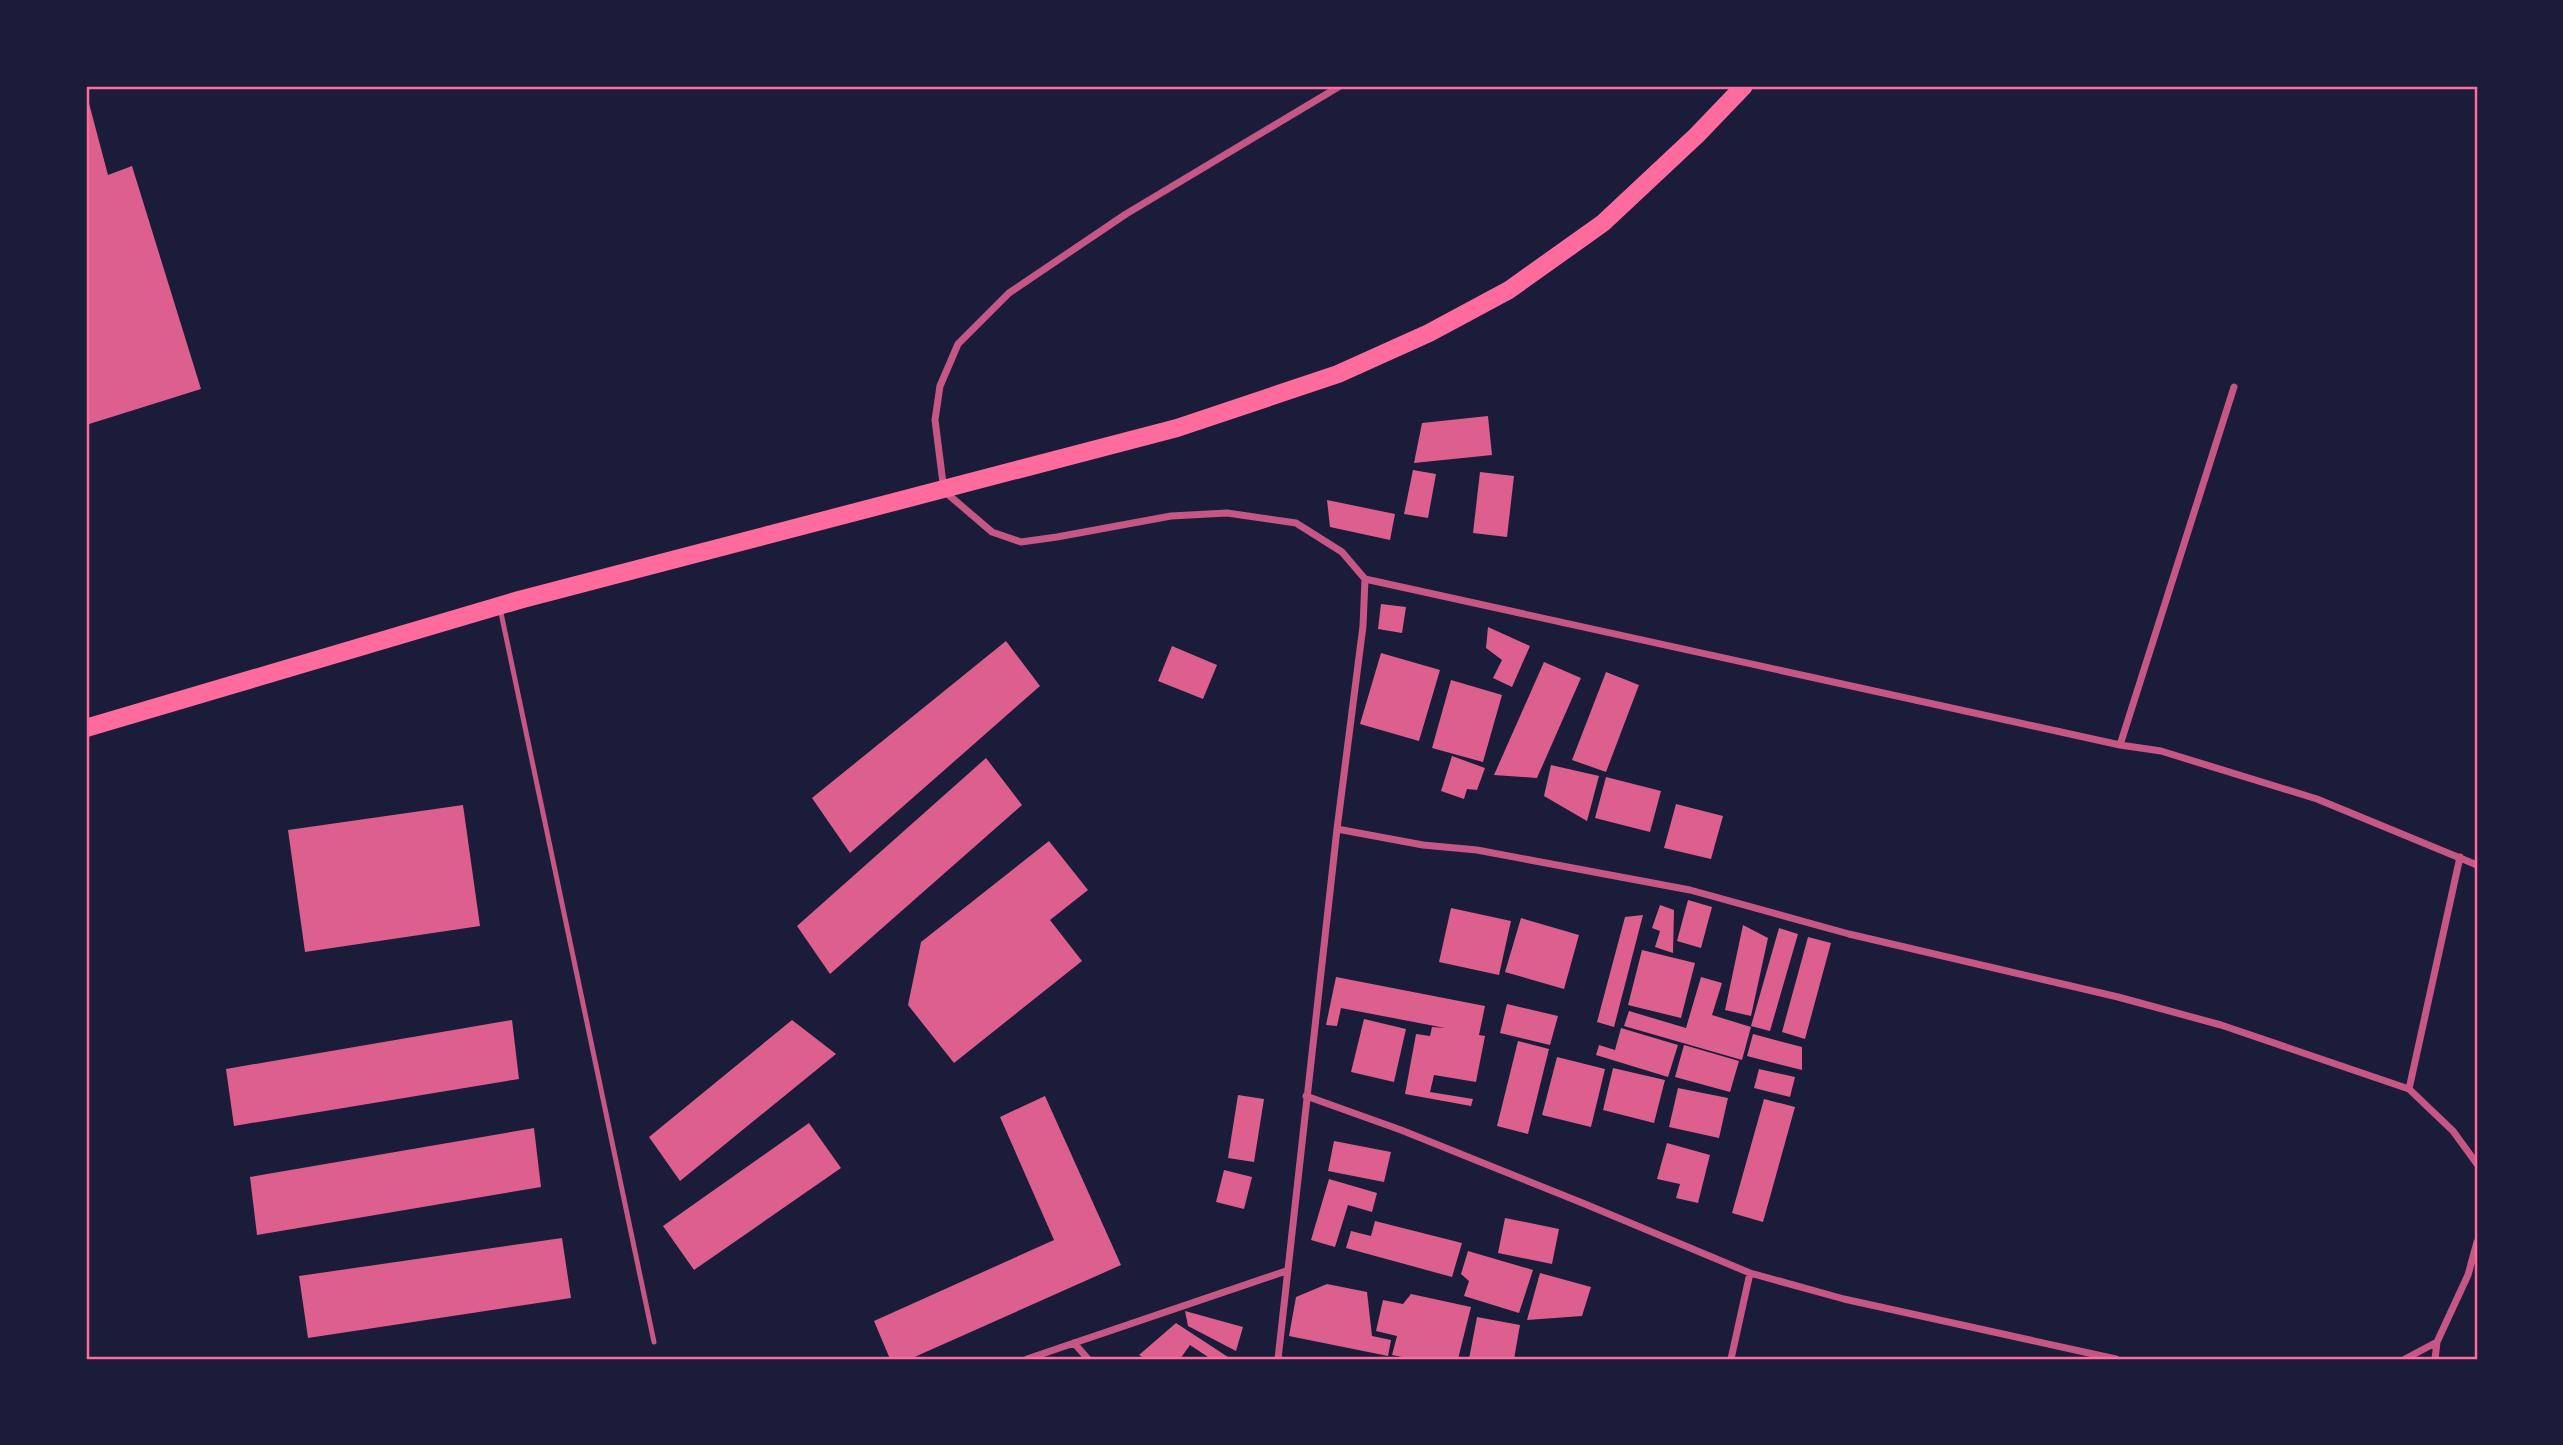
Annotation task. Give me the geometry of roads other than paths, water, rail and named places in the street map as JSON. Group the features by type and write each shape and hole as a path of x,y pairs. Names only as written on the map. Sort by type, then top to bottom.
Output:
{"main road":[{"path":"86,727 500,605 944,491 1189,424 1338,374 1429,333 1509,290 1603,223 1697,135 1744,86"}],"street":[{"path":"1340,86 1126,214 1009,293 958,344 940,386 935,420 944,491 992,533 1021,542 1171,516 1227,513 1296,523 1342,552 1365,579 2120,745 2161,751 2317,799 2477,865"},
{"path":"2120,745 2234,387"},
{"path":"1278,1359 1306,1096 1363,626 1365,579"},
{"path":"1337,829 1423,845 1477,850 1690,890 1849,934 2118,997 2221,1025 2409,1089 2453,1131 2477,1164"},
{"path":"2409,1089 2460,857"},
{"path":"1306,1096 1524,1179 1750,1273 1844,1299 2116,1359"},
{"path":"2435,1359 2437,1342 2468,1275 2477,1242"},
{"path":"1027,1359 1286,1270"},
{"path":"1731,1359 1750,1273"},
{"path":"2405,1359 2437,1342"},
{"path":"1074,1343 1088,1359"}],"lane":[{"path":"500,605 654,1342"}]}
